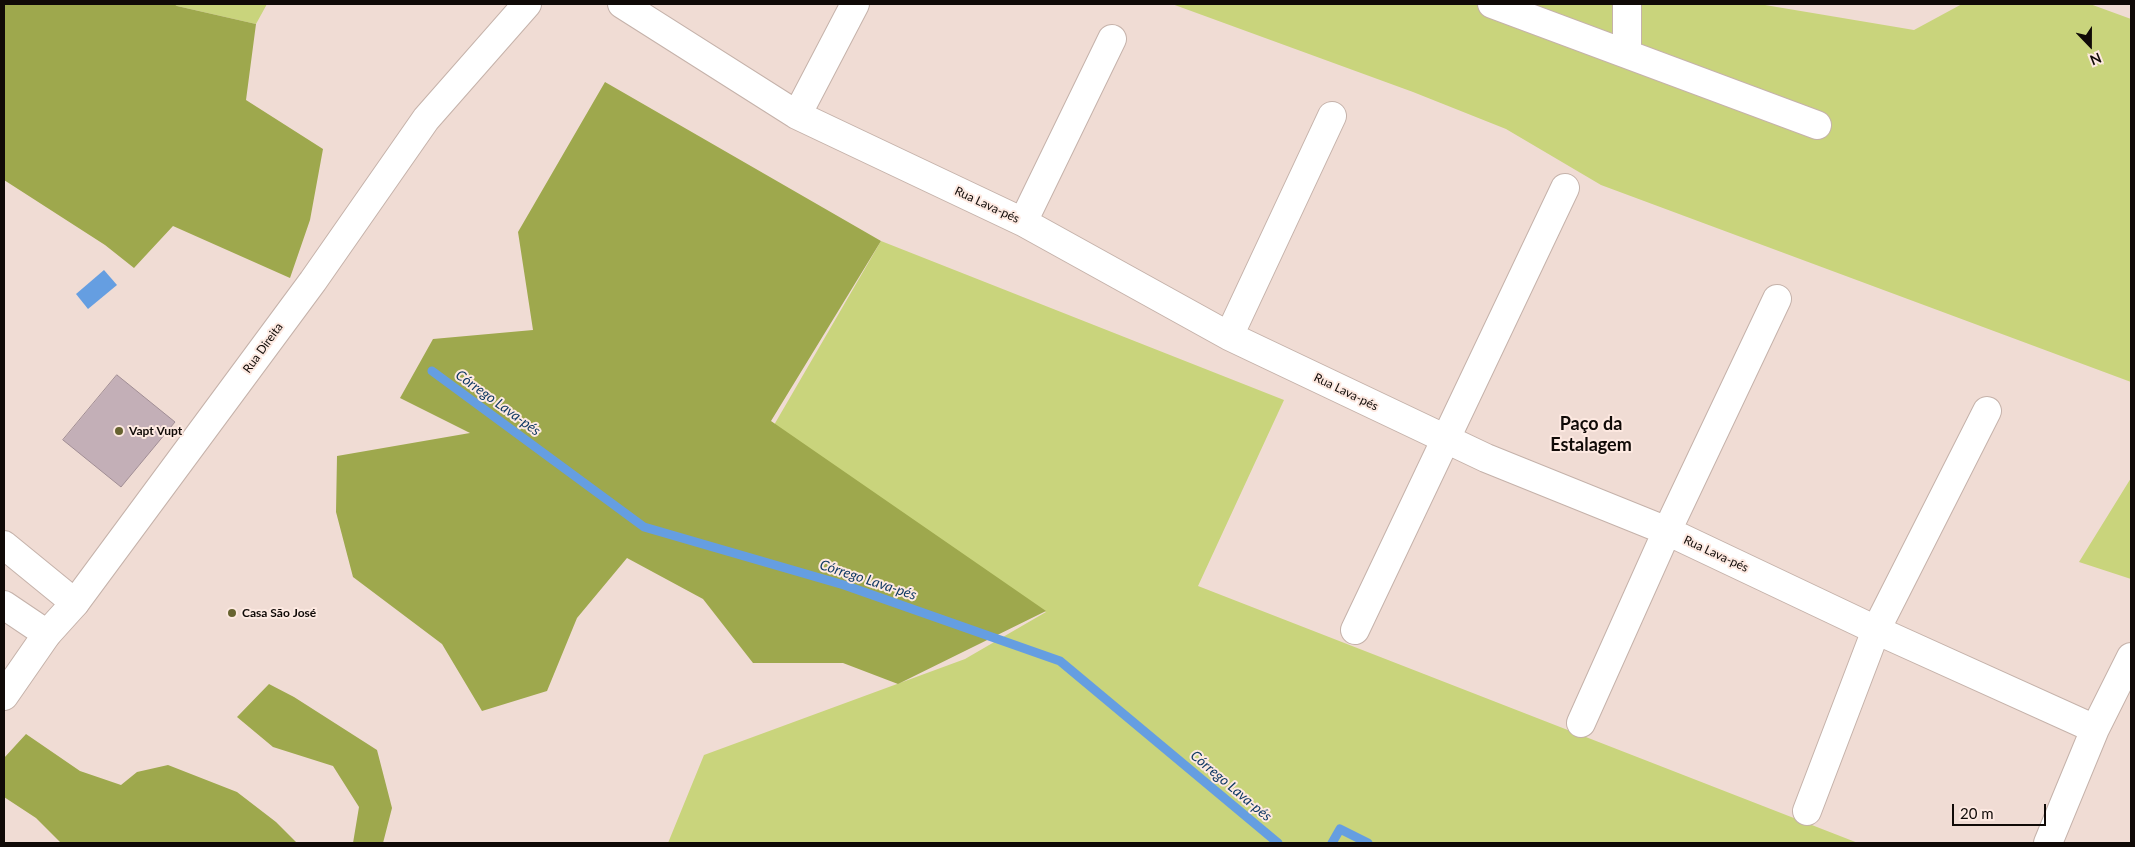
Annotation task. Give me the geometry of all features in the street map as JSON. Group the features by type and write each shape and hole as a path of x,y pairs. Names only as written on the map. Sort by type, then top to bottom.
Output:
{"street":[{"name":"Rua Direita","path":"4,696 47,634 75,603 313,281 426,119 527,4"},
{"name":"Rua Lava-pés","path":"622,4 797,115 1023,222 1229,336 1446,440 1667,531 1876,630 2095,729"},
{"path":"797,115 855,4"},
{"path":"1492,4 1817,125"},
{"path":"1627,4 1627,54"},
{"path":"1023,222 1112,40"},
{"path":"1229,336 1332,116"},
{"path":"1355,630 1565,188"},
{"path":"1581,722 1667,531 1778,299"},
{"path":"1807,811 1876,630 1987,411"},
{"path":"4,545 75,603"},
{"path":"4,605 47,634"},
{"path":"2048,843 2095,729 2131,657"}],"green space":[{"path":"4,4 174,4 256,24 246,100 323,149 310,220 290,278 173,226 134,268 105,245 4,180"},
{"path":"174,4 267,4 256,24"},
{"path":"1172,4 1759,4 1914,30 1962,4 2090,4 2131,19 2131,382 1601,185 1506,129 1413,92"},
{"path":"605,82 881,241 771,421 1046,611 898,684 843,663 753,663 703,599 627,558 577,618 547,691 482,711 442,644 353,577 336,512 337,456 470,433 400,398 433,339 533,330 518,232"},
{"path":"881,241 1284,400 1198,586 1858,843 668,843 704,755 965,659 1046,612 774,425"},
{"path":"2131,478 2131,579 2079,562"},
{"path":"269,684 294,697 377,750 392,808 383,843 353,843 359,807 333,766 273,747 237,717"},
{"path":"26,734 80,771 121,785 137,772 168,765 237,792 276,822 297,843 61,843 36,818 4,797 4,758"}],"water":[{"path":"104,270 117,285 88,309 76,294"}],"building":[{"name":"Vapt Vupt","path":"117,375 175,422 121,487 63,440"}],"waterway":[{"name":"Córrego Lava-pés","path":"432,371 644,527 844,585 1060,661 1278,843"},
{"name":"Córrego Lava-pés","path":"1332,843 1340,829 1368,843"}],"place":[{"name":"Vapt Vupt","path":"119,431"},
{"name":"Casa São José","path":"232,613"}],"district":[{"name":"Paço da Estalagem","path":"1591,434"}]}
